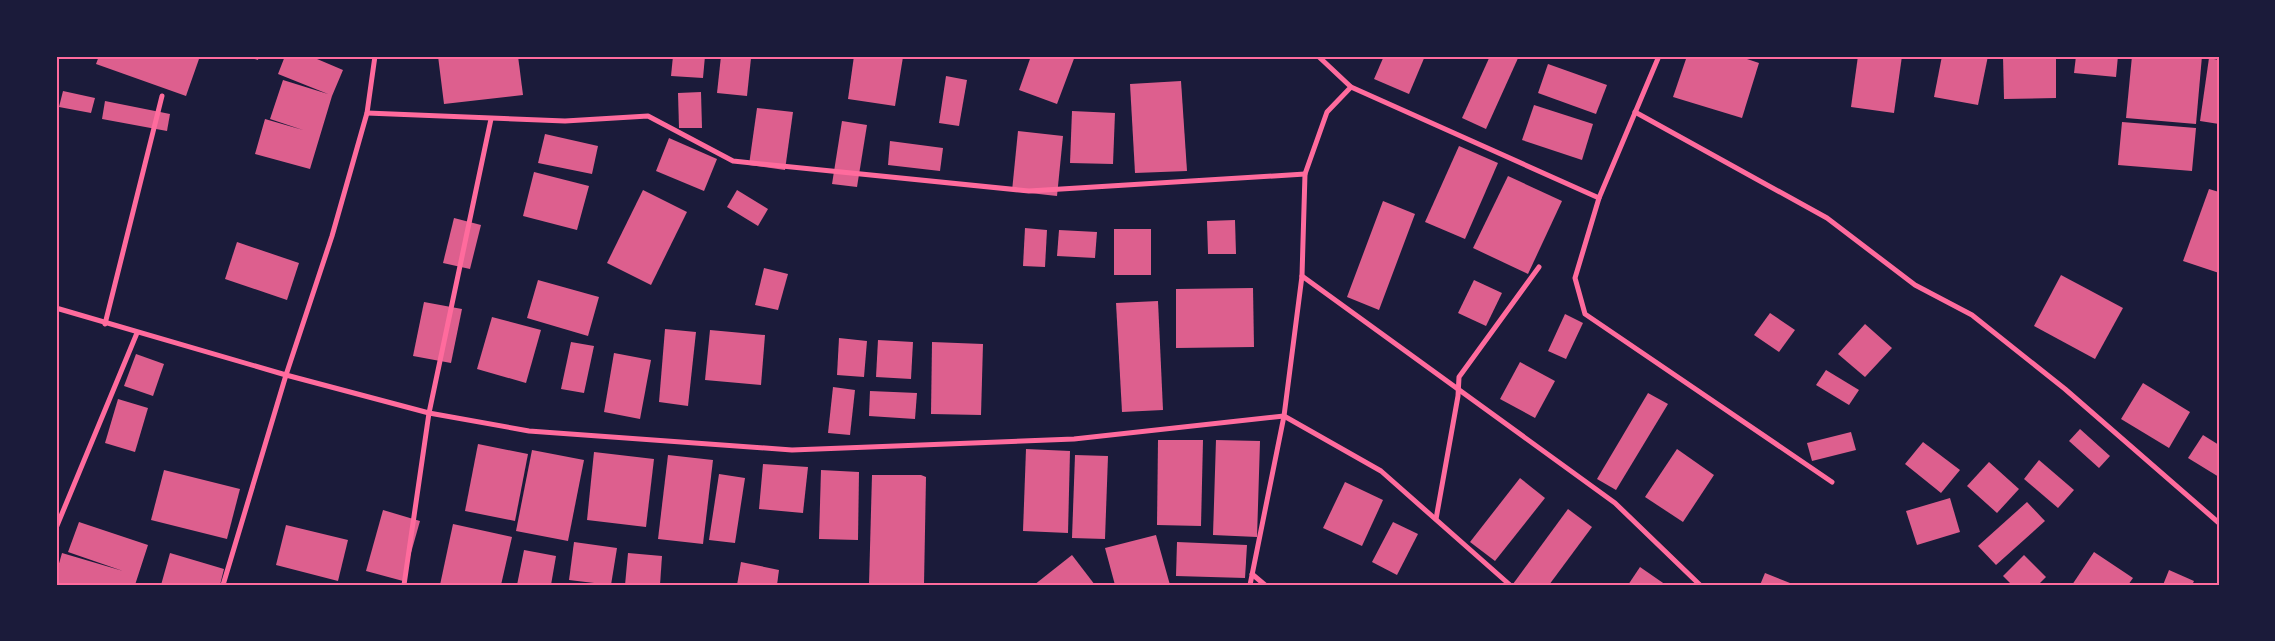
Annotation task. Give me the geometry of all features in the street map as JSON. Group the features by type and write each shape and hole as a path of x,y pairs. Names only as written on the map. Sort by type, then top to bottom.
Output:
{"street":[{"path":"223,585 286,375 332,236 367,113 375,56"},
{"path":"1318,56 1351,87 1599,198"},
{"path":"1659,56 1599,198 1576,278 1585,314 1832,482"},
{"path":"1250,585 1284,416 1302,276 1305,174 1326,112 1351,87"},
{"path":"106,324 162,96"},
{"path":"1635,112 1827,218 1915,285 1972,315 2065,389 2219,522"},
{"path":"367,113 565,121 648,116 733,161 1030,192 1305,174"},
{"path":"404,585 429,413 491,119"},
{"path":"1436,519 1459,377 1539,267"},
{"path":"1302,276 1615,503 1700,585"},
{"path":"56,308 286,375 429,413 529,431 792,450 1074,439 1284,416 1381,471 1510,585"},
{"path":"56,528 137,333"},
{"path":"1252,574 1265,585"}],"building":[{"path":"99,56 191,56 199,59 186,96 96,64"},
{"path":"245,56 259,56 258,60"},
{"path":"285,56 310,56 343,70 332,96 310,169 255,154 265,119 303,130 270,119 283,80 328,94 278,74"},
{"path":"438,56 518,56 523,95 444,104"},
{"path":"673,56 705,56 703,78 671,76"},
{"path":"721,56 751,58 747,96 717,93"},
{"path":"854,56 903,57 895,106 848,99"},
{"path":"1031,56 1075,56 1057,104 1019,90"},
{"path":"1384,56 1425,56 1409,94 1374,79"},
{"path":"1490,56 1519,56 1486,129 1462,118"},
{"path":"1687,56 1738,56 1759,63 1742,118 1673,97"},
{"path":"1858,56 1902,56 1894,113 1851,107"},
{"path":"1942,56 1988,56 1978,105 1934,97"},
{"path":"2003,56 2056,56 2056,98 2004,99"},
{"path":"2076,56 2118,56 2116,77 2074,73"},
{"path":"2132,56 2202,56 2196,124 2126,118"},
{"path":"2209,58 2219,60 2219,124 2200,121"},
{"path":"1548,64 1607,85 1596,114 1538,93"},
{"path":"946,76 967,80 959,126 939,123"},
{"path":"1181,81 1187,171 1135,173 1130,84"},
{"path":"63,91 95,98 91,113 59,107"},
{"path":"701,92 702,128 679,128 678,93"},
{"path":"105,101 170,114 167,131 102,119"},
{"path":"1534,105 1593,124 1582,160 1522,140"},
{"path":"757,108 793,112 785,170 749,165"},
{"path":"1072,111 1115,113 1113,164 1070,163"},
{"path":"842,121 867,125 857,187 832,184"},
{"path":"2122,122 2196,128 2192,171 2118,165"},
{"path":"1018,131 1063,136 1057,196 1012,191"},
{"path":"545,134 598,146 592,174 538,163"},
{"path":"669,138 717,159 704,191 656,171"},
{"path":"890,141 943,148 940,171 888,165"},
{"path":"1459,146 1498,163 1465,239 1425,222"},
{"path":"534,172 589,186 577,230 523,216"},
{"path":"1508,176 1562,201 1528,274 1473,248"},
{"path":"2209,189 2219,192 2219,273 2183,261"},
{"path":"643,190 687,212 651,285 607,263"},
{"path":"737,190 768,209 758,226 727,207"},
{"path":"1383,201 1415,214 1379,310 1347,297"},
{"path":"454,218 481,225 470,269 443,263"},
{"path":"1235,220 1236,254 1208,254 1207,221"},
{"path":"1025,228 1047,230 1045,267 1023,266"},
{"path":"1114,229 1151,229 1151,275 1114,275"},
{"path":"1059,230 1097,232 1095,258 1057,256"},
{"path":"237,242 299,263 287,300 225,279"},
{"path":"764,268 788,274 778,310 755,305"},
{"path":"2061,275 2123,308 2095,359 2034,326"},
{"path":"538,280 599,297 588,336 527,318"},
{"path":"1474,280 1502,293 1486,326 1458,313"},
{"path":"1253,288 1254,347 1176,348 1176,289"},
{"path":"1158,301 1163,410 1122,412 1116,303"},
{"path":"424,302 462,309 451,363 413,356"},
{"path":"1770,313 1795,330 1779,352 1754,335"},
{"path":"1565,314 1583,323 1566,359 1548,351"},
{"path":"492,317 541,330 526,383 477,369"},
{"path":"1865,324 1892,348 1865,377 1838,354"},
{"path":"665,329 696,332 688,406 659,402"},
{"path":"710,330 765,335 761,385 705,380"},
{"path":"839,338 867,341 864,377 837,375"},
{"path":"878,340 913,342 911,379 876,377"},
{"path":"571,342 594,346 584,393 561,389"},
{"path":"932,342 983,344 981,415 931,414"},
{"path":"614,353 651,360 640,419 604,412"},
{"path":"136,354 164,364 153,396 124,386"},
{"path":"1520,362 1555,381 1535,418 1500,399"},
{"path":"1826,370 1859,390 1849,405 1816,385"},
{"path":"2143,383 2190,412 2169,448 2121,419"},
{"path":"833,387 855,390 850,435 828,433"},
{"path":"870,391 917,393 915,419 869,416"},
{"path":"1648,393 1668,404 1616,490 1597,479"},
{"path":"118,399 148,408 135,452 105,443"},
{"path":"2080,429 2110,456 2099,468 2069,441"},
{"path":"1851,432 1856,450 1812,461 1807,443"},
{"path":"2203,435 2219,445 2219,477 2188,458"},
{"path":"1158,440 1203,440 1201,526 1157,525"},
{"path":"1216,440 1260,441 1257,537 1213,535"},
{"path":"1923,442 1960,470 1941,493 1905,464"},
{"path":"478,444 528,454 515,521 465,511"},
{"path":"1026,449 1070,451 1068,533 1023,531"},
{"path":"1677,449 1714,475 1683,522 1645,497"},
{"path":"532,450 584,460 568,541 516,531"},
{"path":"594,452 654,459 646,527 587,520"},
{"path":"668,455 713,460 703,544 658,539"},
{"path":"1075,455 1108,456 1105,539 1072,538"},
{"path":"2039,460 2074,490 2058,508 2024,479"},
{"path":"1989,462 2019,489 1997,513 1967,486"},
{"path":"763,464 808,467 803,513 759,509"},
{"path":"164,470 240,489 227,539 151,520"},
{"path":"821,470 859,472 858,540 819,539"},
{"path":"719,474 745,478 735,543 709,540"},
{"path":"872,475 921,475 926,477 924,585 869,585"},
{"path":"1520,478 1545,498 1495,561 1470,542"},
{"path":"1345,482 1383,500 1362,546 1323,528"},
{"path":"1950,498 1960,532 1917,545 1906,511"},
{"path":"2027,502 2045,521 1996,565 1978,546"},
{"path":"1568,509 1592,527 1549,585 1513,584"},
{"path":"383,510 420,521 403,581 366,571"},
{"path":"79,522 148,545 135,585 56,585 56,574 62,553 123,571 68,552"},
{"path":"1393,522 1418,534 1397,575 1372,562"},
{"path":"453,524 512,537 501,585 440,585"},
{"path":"286,525 348,540 338,581 276,565"},
{"path":"1156,535 1170,585 1115,585 1105,548"},
{"path":"574,542 617,548 611,585 569,580"},
{"path":"1177,542 1247,545 1245,578 1176,576"},
{"path":"524,550 556,556 551,585 517,585"},
{"path":"2094,552 2133,578 2128,585 2072,585"},
{"path":"170,553 224,569 220,585 161,585"},
{"path":"628,553 662,556 660,585 625,585"},
{"path":"1072,555 1095,585 1034,585"},
{"path":"2024,555 2046,577 2038,585 2012,585 2003,576"},
{"path":"741,562 779,570 777,585 737,585"},
{"path":"1640,567 1666,585 1628,585"},
{"path":"2169,570 2194,581 2192,585 2163,585"},
{"path":"1765,573 1795,585 1760,585"}]}
